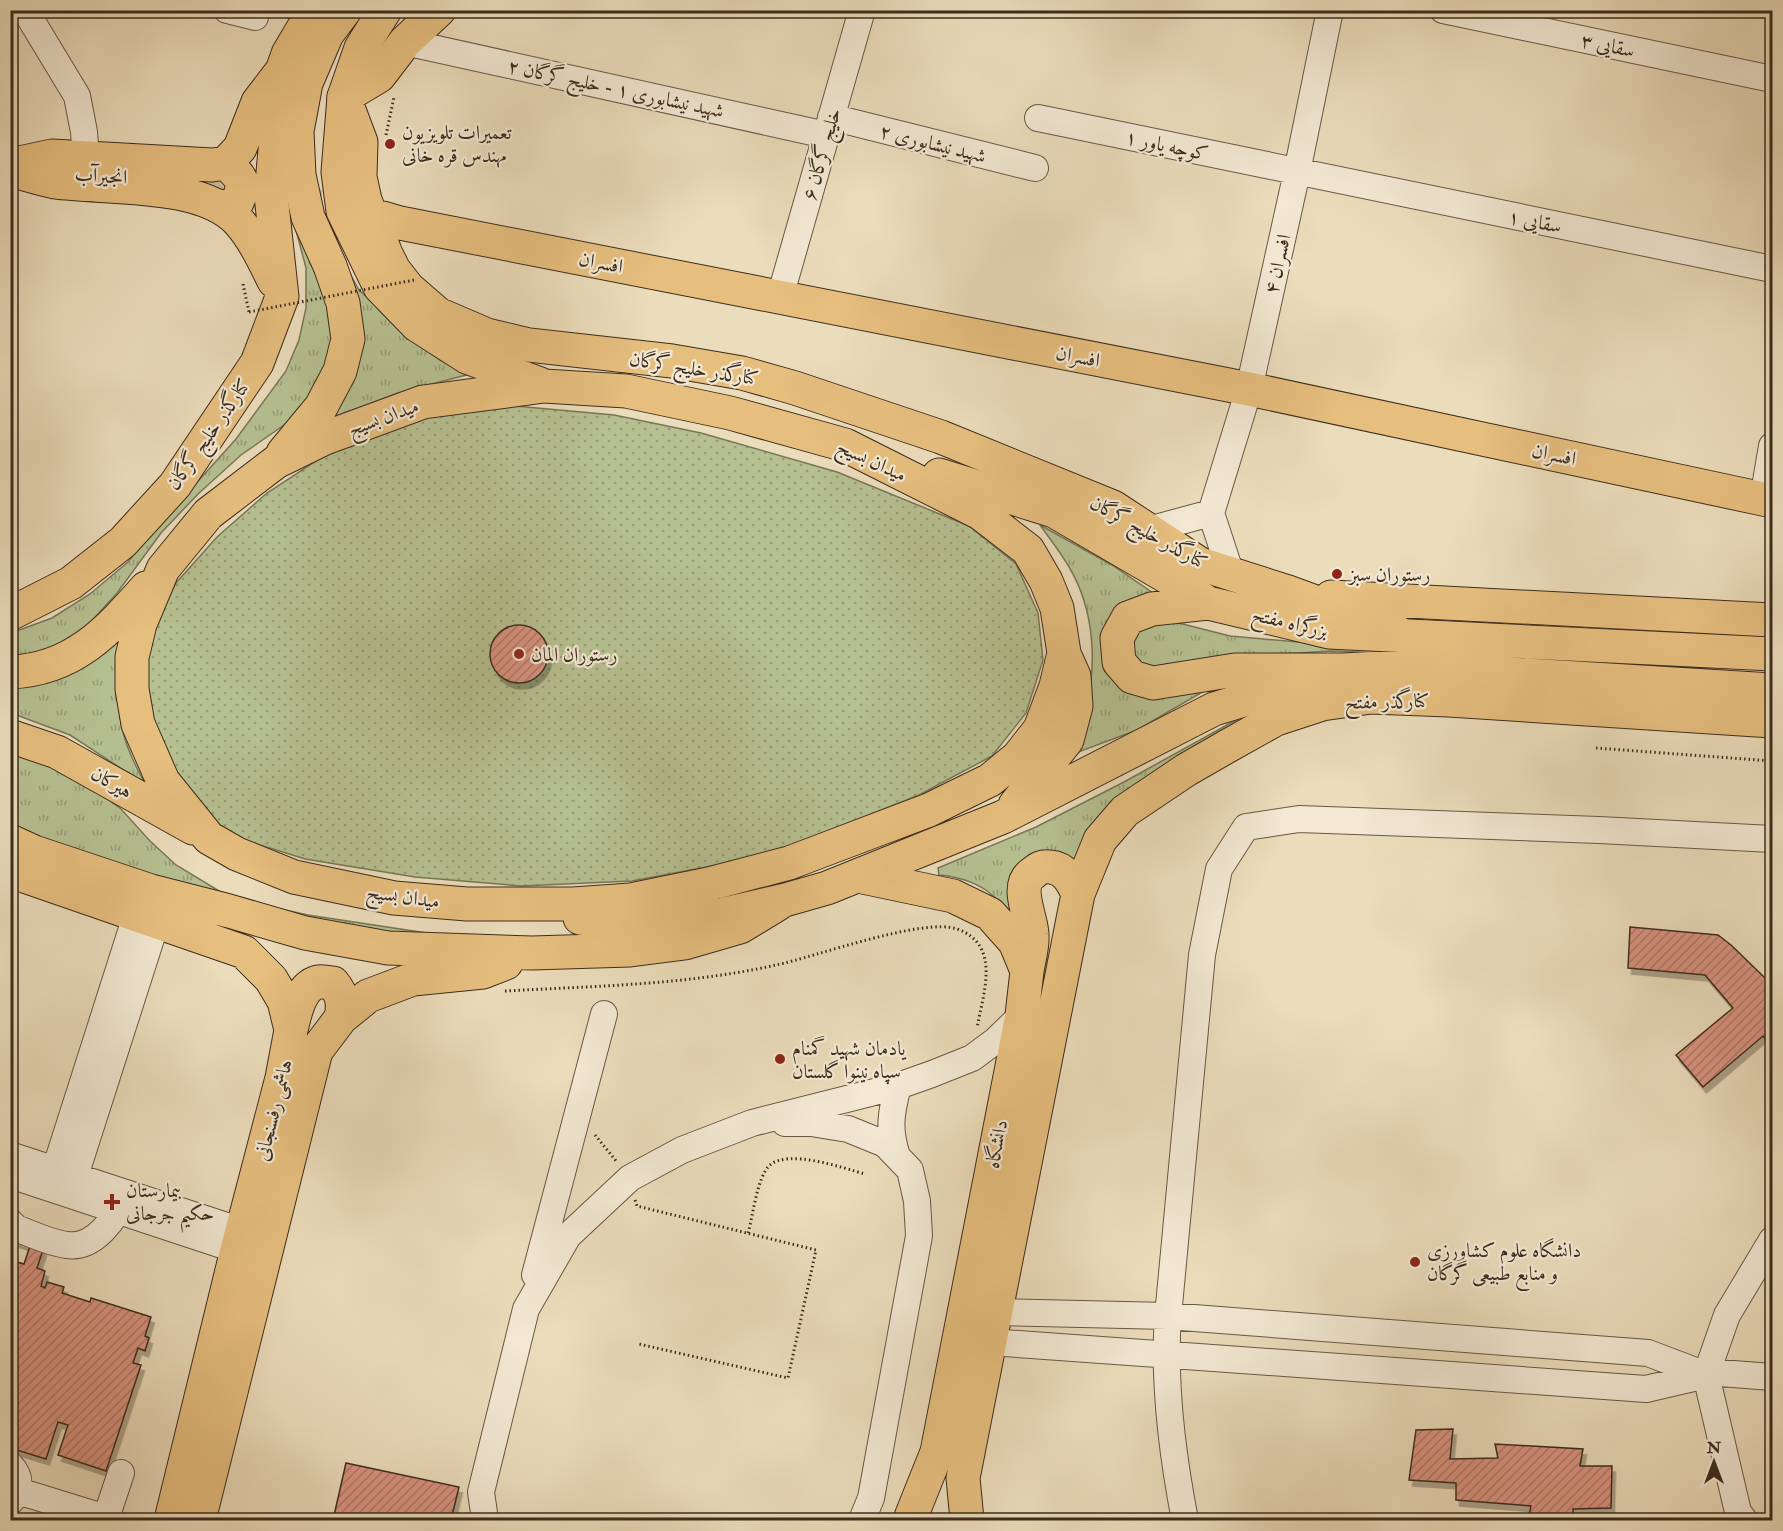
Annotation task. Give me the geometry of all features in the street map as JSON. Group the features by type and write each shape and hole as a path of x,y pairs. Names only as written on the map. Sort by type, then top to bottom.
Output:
{"main road":[{"name":"کنارگذر خلیج گرگان","path":"10,614 71,583 123,542 175,485 257,363 282,297 271,195 282,71 288,54 314,10"},
{"path":"276,462 321,406 340,371 348,339 343,303 330,266 308,217 299,175 297,131 306,83 327,34 345,10"},
{"path":"385,10 361,48 344,97 338,172 343,211 380,287 417,325 467,357 544,386"},
{"path":"344,97 379,76 405,42 439,10"},
{"path":"10,168 52,156 212,165 226,163 240,148 258,102 282,71"},
{"name":"کنارگذر خلیج گرگان","path":"344,97 362,141 360,177 389,213 386,254 394,270 408,288 438,314 487,335 529,345 695,365 741,373 795,388 941,437 1012,465 1113,507 1200,564 1288,592"},
{"path":"222,208 237,202 243,190 241,177 226,163"},
{"path":"10,168 53,182 180,193 222,208 239,222 255,244 282,297"},
{"name":"انجیرآب","path":"10,168 191,182"},
{"name":"افسران","path":"389,213 675,277 1249,389 1768,500"},
{"name":"میدان بسیج","path":"544,386 626,391 730,413 844,444 980,513 1028,550 1046,580 1057,608 1064,653 1056,686 1040,729 1018,757 990,780 929,810 789,863 643,898 573,904 468,904 394,898 294,877 237,854 209,838 163,781 138,724 132,688 132,657 140,624 164,569 208,514 276,462 325,438 423,402 544,386"},
{"name":"بزرگراه مفتح","path":"844,444 1054,511 1208,603 1329,632 1413,638 1773,654"},
{"path":"10,672 44,668 73,656 112,626 164,569"},
{"path":"1288,592 1349,599 1773,620"},
{"path":"1288,592 1413,638"},
{"path":"1208,603 1152,609 1128,618 1117,638 1119,662 1132,677 1153,683 1235,670 1344,670 1398,667 1773,690"},
{"path":"1003,817 1067,741 1076,706 1074,676 1064,653"},
{"path":"468,904 645,926 703,919 785,900 827,888 1003,817 1214,709 1344,670"},
{"name":"کنارگذر مفتح","path":"1078,894 1101,840 1125,811 1186,770 1276,719 1322,704 1371,697 1773,721"},
{"name":"هیرکان","path":"10,736 57,752 209,838"},
{"path":"10,841 34,852 151,891 305,933 388,948 532,953 630,950 686,943 740,927 785,900"},
{"path":"1027,971 1033,937 1022,890 1027,876 1042,866 1058,867 1071,879 1078,894"},
{"name":"هاشمی رفسنجانی","path":"10,868 27,877 244,952 271,979 284,1001 291,1030 282,1078 171,1521"},
{"name":"دانشگاه","path":"858,876 953,896 990,914 1015,942 1027,971 1022,1015 937,1452 908,1519"},
{"name":"دانشگاه","path":"967,1521 963,1478 1078,894"},
{"name":"هاشمی رفسنجانی","path":"200,1521 316,1051 341,1017 368,996 413,979 483,972 532,953"},
{"path":"291,1030 296,1008 306,989 318,982 333,983 341,993 343,1007 341,1017"},
{"path":"1014,1053 1046,1059"},
{"path":"908,1519 931,1514 953,1521"}],"street":[{"path":"26,10 77,96 86,158"},
{"path":"228,10 255,17"},
{"name":"خلیج گرگان ۶","path":"780,297 862,10"},
{"name":"افسران ۴","path":"1211,513 1249,389 1330,10"},
{"name":"سقایی ۳","path":"1443,10 1773,79"},
{"name":"شهید نیشابوری ۱ - خلیج گرگان ۲","path":"405,42 829,126"},
{"name":"کوچه یاور ۱","path":"1038,118 1297,172"},
{"name":"شهید نیشابوری ۲","path":"829,126 1035,168"},
{"name":"سقایی ۱","path":"1297,172 1773,269"},
{"path":"1768,500 1773,446"},
{"path":"1148,530 1211,513 1231,574"},
{"path":"1185,1521 1176,1472 1165,1355 1168,1316 1202,955 1219,869 1246,827 1299,819 1773,839"},
{"path":"65,1173 146,919"},
{"path":"486,1521 481,1492 526,1309 604,1014"},
{"path":"526,1309 568,1236 630,1178 682,1150 752,1123 898,1086 972,1058 995,1041 1022,1015"},
{"path":"897,1156 891,1139 891,1112 898,1086"},
{"path":"752,1123 811,1123 848,1129 885,1144 910,1170 918,1201 919,1236 871,1498 862,1521"},
{"path":"10,1155 65,1173 122,1202"},
{"path":"10,1175 122,1202 240,1240"},
{"path":"10,1221 16,1228 68,1246 89,1241 106,1228 122,1202"},
{"path":"1744,1521 1738,1512 1706,1374 1727,1315 1773,1240"},
{"path":"993,1327 1168,1316 1648,1353 1706,1374"},
{"path":"993,1327 1165,1355 1646,1389 1706,1374 1773,1377"},
{"path":"10,1465 19,1479 14,1496 46,1511 109,1520 121,1473"}],"path":[{"path":"385,140 394,96"},
{"path":"243,284 249,312 414,280"},
{"path":"1596,748 1773,760"},
{"path":"578,1114 630,1178 637,1206 816,1250 788,1378 639,1344"},
{"path":"748,1233 761,1182 769,1166 783,1158 803,1159 865,1174"}],"green space":[{"path":"291,211 327,287 334,348 325,378 287,423 241,455 198,494 161,533 117,593 88,625 56,646 11,659 11,633 52,618 90,594 128,562 236,439 286,371 299,340 306,308 306,268"},
{"path":"348,270 359,290 408,335 440,360 470,374 398,393 329,419"},
{"path":"515,406 614,415 701,433 837,472 969,526 1016,564 1038,613 1043,660 1026,713 992,756 919,795 790,846 728,863 632,881 521,886 415,877 305,859 241,839 204,815 176,784 148,726 141,675 151,630 176,583 217,537 267,493 325,455 440,412"},
{"path":"1040,525 1112,565 1153,593 1110,669 1223,680 1137,730 1065,757 1078,731 1088,697 1092,640 1089,620 1078,584 1066,562"},
{"path":"1163,619 1230,636 1456,656 1331,651 1218,658 1153,673 1132,658 1133,632"},
{"path":"121,638 119,712 128,747 145,784 70,735 11,713 11,686"},
{"path":"1289,703 1075,871 1053,856 1021,927 1004,906 986,890 966,880 939,875 938,868 1036,827 1124,782 1245,715"},
{"path":"10,751 50,765 81,780 121,809 176,865 219,891 257,904 308,915 446,936 446,940 308,923 11,832"}],"building":[{"name":"رستوران المان","path":"519,625 535,630 543,638 548,654 543,670 535,678 519,683 503,678 495,670 490,654 495,638 503,630"},
{"path":"1630,927 1718,935 1765,978 1772,971 1772,1047 1763,1036 1703,1087 1676,1055 1733,1008 1705,975 1628,968"},
{"path":"21,1222 43,1250 37,1268 45,1271 41,1286 45,1288 47,1282 64,1287 62,1293 90,1302 91,1298 151,1317 145,1336 149,1338 145,1351 138,1348 133,1363 141,1365 106,1471 58,1455 68,1425 58,1422 46,1459 10,1448 10,1267 13,1261 24,1264 30,1246 14,1241"},
{"path":"1453,1429 1450,1459 1498,1458 1495,1444 1583,1449 1580,1466 1612,1466 1611,1508 1573,1509 1573,1520 1528,1520 1531,1506 1456,1500 1456,1483 1409,1480 1416,1430"},
{"path":"346,1463 459,1487 451,1520 333,1520"}],"tunnel":[{"path":"191,182 369,215"}],"place":[{"name":"تعمیرات تلویزیون مهندس قره خانی","path":"390,144"},
{"name":"رستوران سبز","path":"1337,574"},
{"name":"رستوران المان","path":"519,654"},
{"name":"یادمان شهید گمنام سپاه نینوا گلستان","path":"780,1059"},
{"name":"بیمارستان حکیم جرجانی","path":"112,1202"},
{"name":"دانشگاه علوم کشاورزی و منابع طبیعی گرگان","path":"1415,1262"}]}
